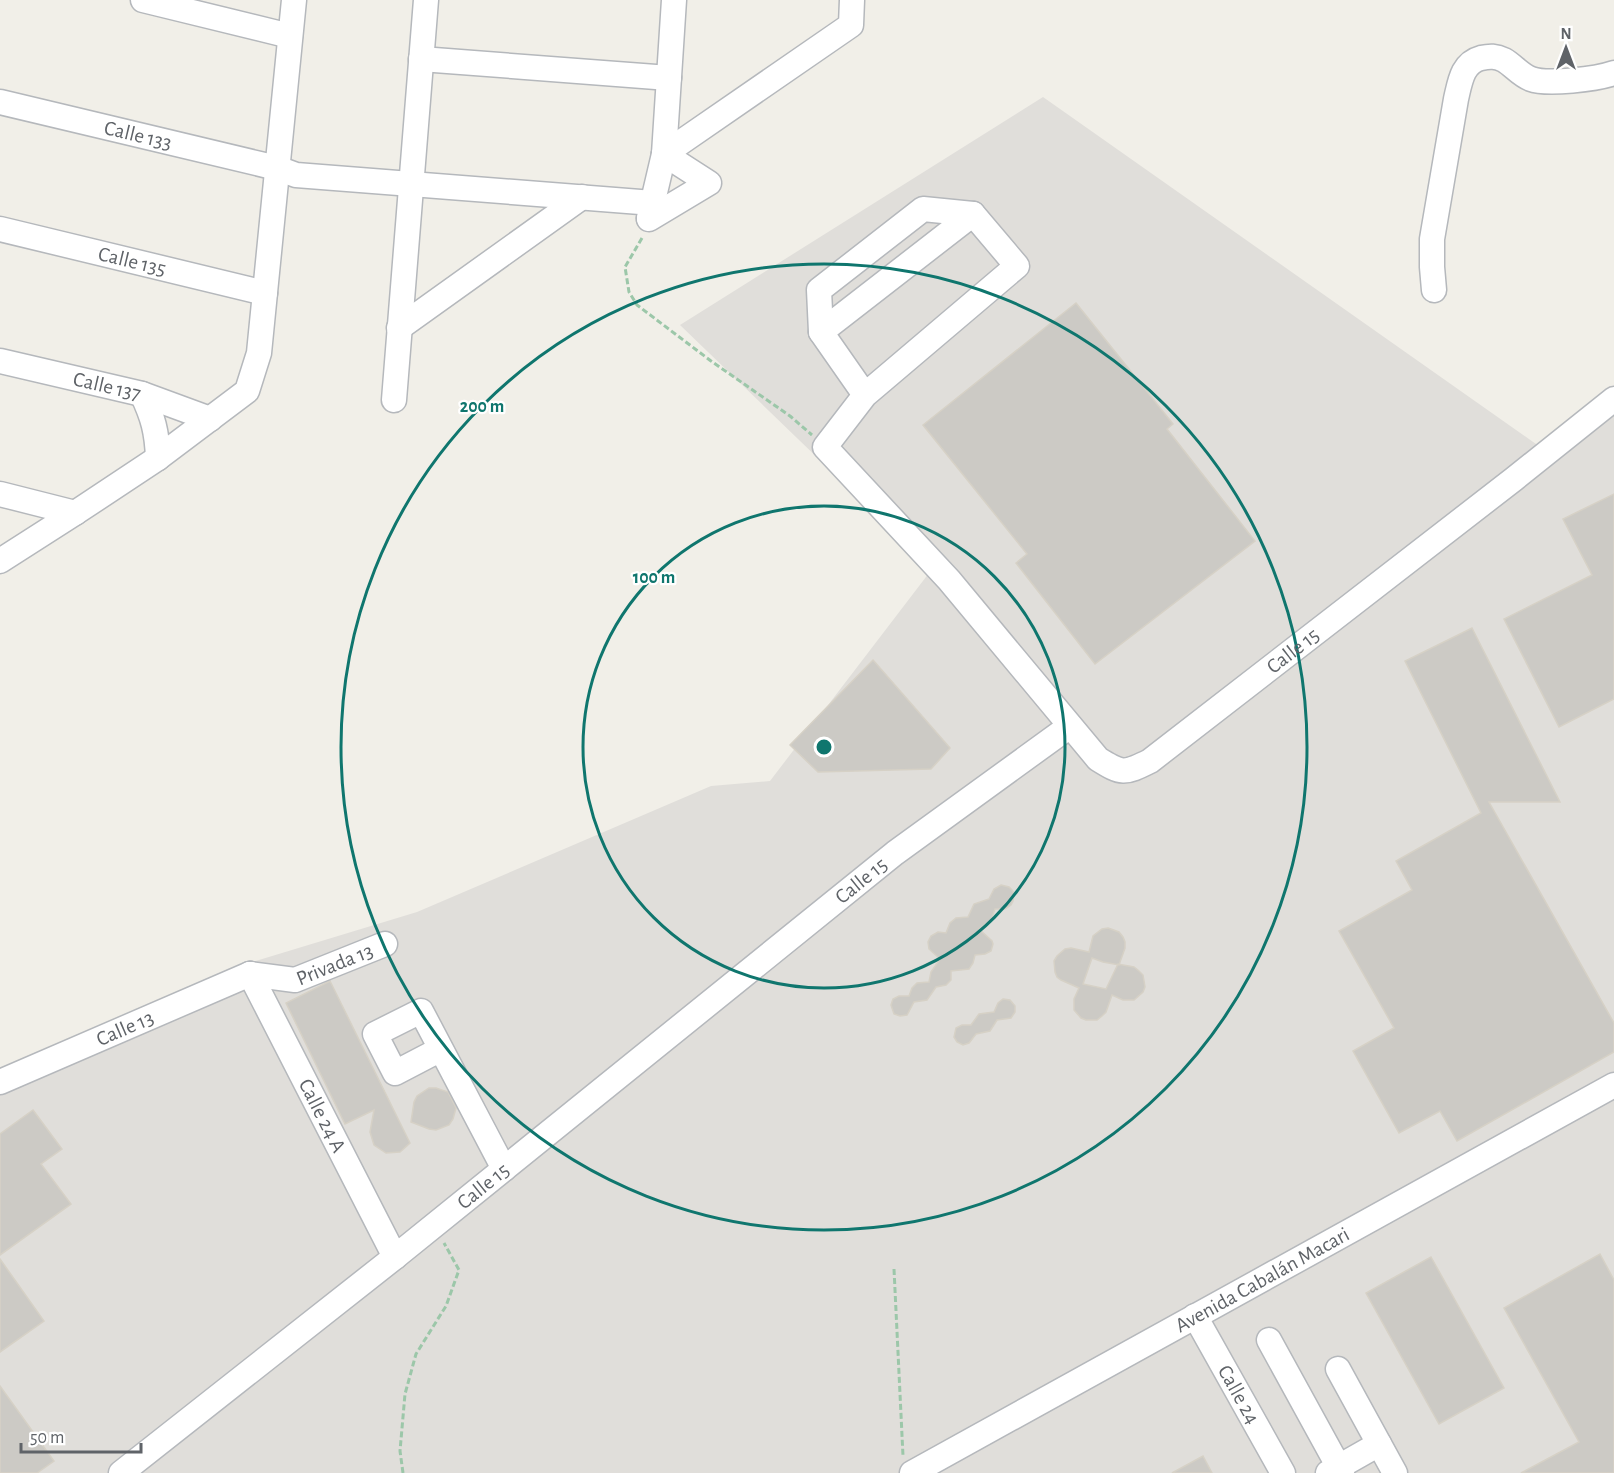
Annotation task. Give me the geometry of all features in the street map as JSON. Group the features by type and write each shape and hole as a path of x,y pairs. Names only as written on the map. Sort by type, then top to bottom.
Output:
{"street":[{"path":"143,0 290,36"},
{"path":"0,561 158,458 247,391 259,353 294,0"},
{"path":"394,400 426,0"},
{"path":"651,211 664,154 674,0"},
{"path":"664,154 851,25 852,0"},
{"path":"1434,290 1432,239 1456,99 1461,78 1468,65 1492,56 1506,61 1531,79 1548,81 1576,80 1614,73"},
{"path":"421,59 669,78"},
{"name":"Calle 133","path":"0,102 277,168 296,175 582,197 651,211"},
{"path":"651,211 709,183 664,154"},
{"path":"399,328 582,197"},
{"path":"865,395 821,332 819,290 923,209 973,214 1017,266 865,395 825,447 949,580 1070,726"},
{"path":"821,332 973,214"},
{"name":"Calle 135","path":"0,229 265,293"},
{"name":"Calle 137","path":"0,361 142,394 210,419"},
{"path":"142,394 152,414 157,435 158,458"},
{"name":"Calle 15","path":"121,1473 435,1225 895,853 1070,726 1098,759 1116,770 1131,770 1149,761 1614,399"},
{"path":"0,494 75,513"},
{"name":"Privada 13","path":"250,974 295,980 385,944"},
{"name":"Calle 13","path":"0,1082 250,974"},
{"name":"Calle 24 A","path":"250,974 395,1257"},
{"path":"441,1049 504,1169"},
{"name":"Avenida Cabalán Macari","path":"908,1467 1196,1316 1614,1085"},
{"name":"Calle 24","path":"1196,1316 1283,1473"},
{"path":"1269,1340 1336,1471 1379,1444"},
{"path":"1338,1369 1395,1473"}],"path":[{"path":"651,211 646,230 624,267 629,292 637,305 711,361 790,416 825,447"},
{"path":"404,1473 400,1451 405,1394 416,1354 446,1305 459,1270 435,1225"},
{"path":"894,1269 908,1467"}],"shaded area":[{"path":"1043,97 1553,456 1614,403 1614,1473 0,1473 0,1085 226,970 417,912 711,786 770,781 929,573 855,494 680,325"}],"building":[{"path":"1076,303 1173,424 1167,429 1255,541 1095,664 1016,563 1027,554 923,425"},
{"path":"1614,494 1614,699 1559,727 1504,619 1592,575 1563,519"},
{"path":"1472,628 1560,802 1489,802 1614,1023 1614,1052 1457,1141 1440,1111 1399,1133 1353,1051 1394,1028 1339,931 1412,890 1396,861 1481,813 1405,661"},
{"path":"873,660 950,748 931,769 818,772 790,745"},
{"path":"1001,885 1009,887 1014,893 1011,905 1005,909 995,909 991,920 979,929 992,941 991,951 975,955 969,969 951,971 951,980 946,985 936,987 927,1000 914,1002 907,1015 894,1014 891,1005 893,999 899,996 909,996 917,983 929,982 931,972 940,959 929,949 928,942 931,936 938,932 946,933 950,923 956,918 968,917 974,904 989,899 994,889"},
{"path":"1108,928 1119,932 1125,942 1119,964 1134,967 1139,971 1143,975 1145,987 1134,1000 1123,1000 1112,995 1106,1012 1102,1016 1097,1020 1086,1020 1074,1010 1074,999 1079,988 1057,977 1054,961 1065,949 1089,952 1093,936 1102,929","holes":["1092,958 1118,965 1106,989 1083,984"]},
{"path":"330,981 410,1143 400,1152 386,1153 374,1145 370,1132 374,1110 345,1124 286,1003"},
{"path":"1003,999 1010,1000 1015,1006 1015,1012 1011,1018 997,1020 990,1031 976,1034 969,1043 963,1045 957,1042 954,1037 956,1028 971,1025 979,1014 994,1012 998,1003"},
{"path":"429,1088 448,1092 456,1108 449,1125 436,1130 411,1122 417,1096"},
{"path":"33,1110 62,1149 41,1164 71,1204 0,1255 0,1134"},
{"path":"1600,1254 1614,1280 1614,1473 1521,1473 1579,1442 1504,1308"},
{"path":"1431,1257 1504,1388 1439,1424 1366,1293"},
{"path":"0,1259 44,1321 0,1352"},
{"path":"0,1386 54,1461 37,1473 0,1473"},
{"path":"1203,1456 1212,1473 1172,1473"}]}
